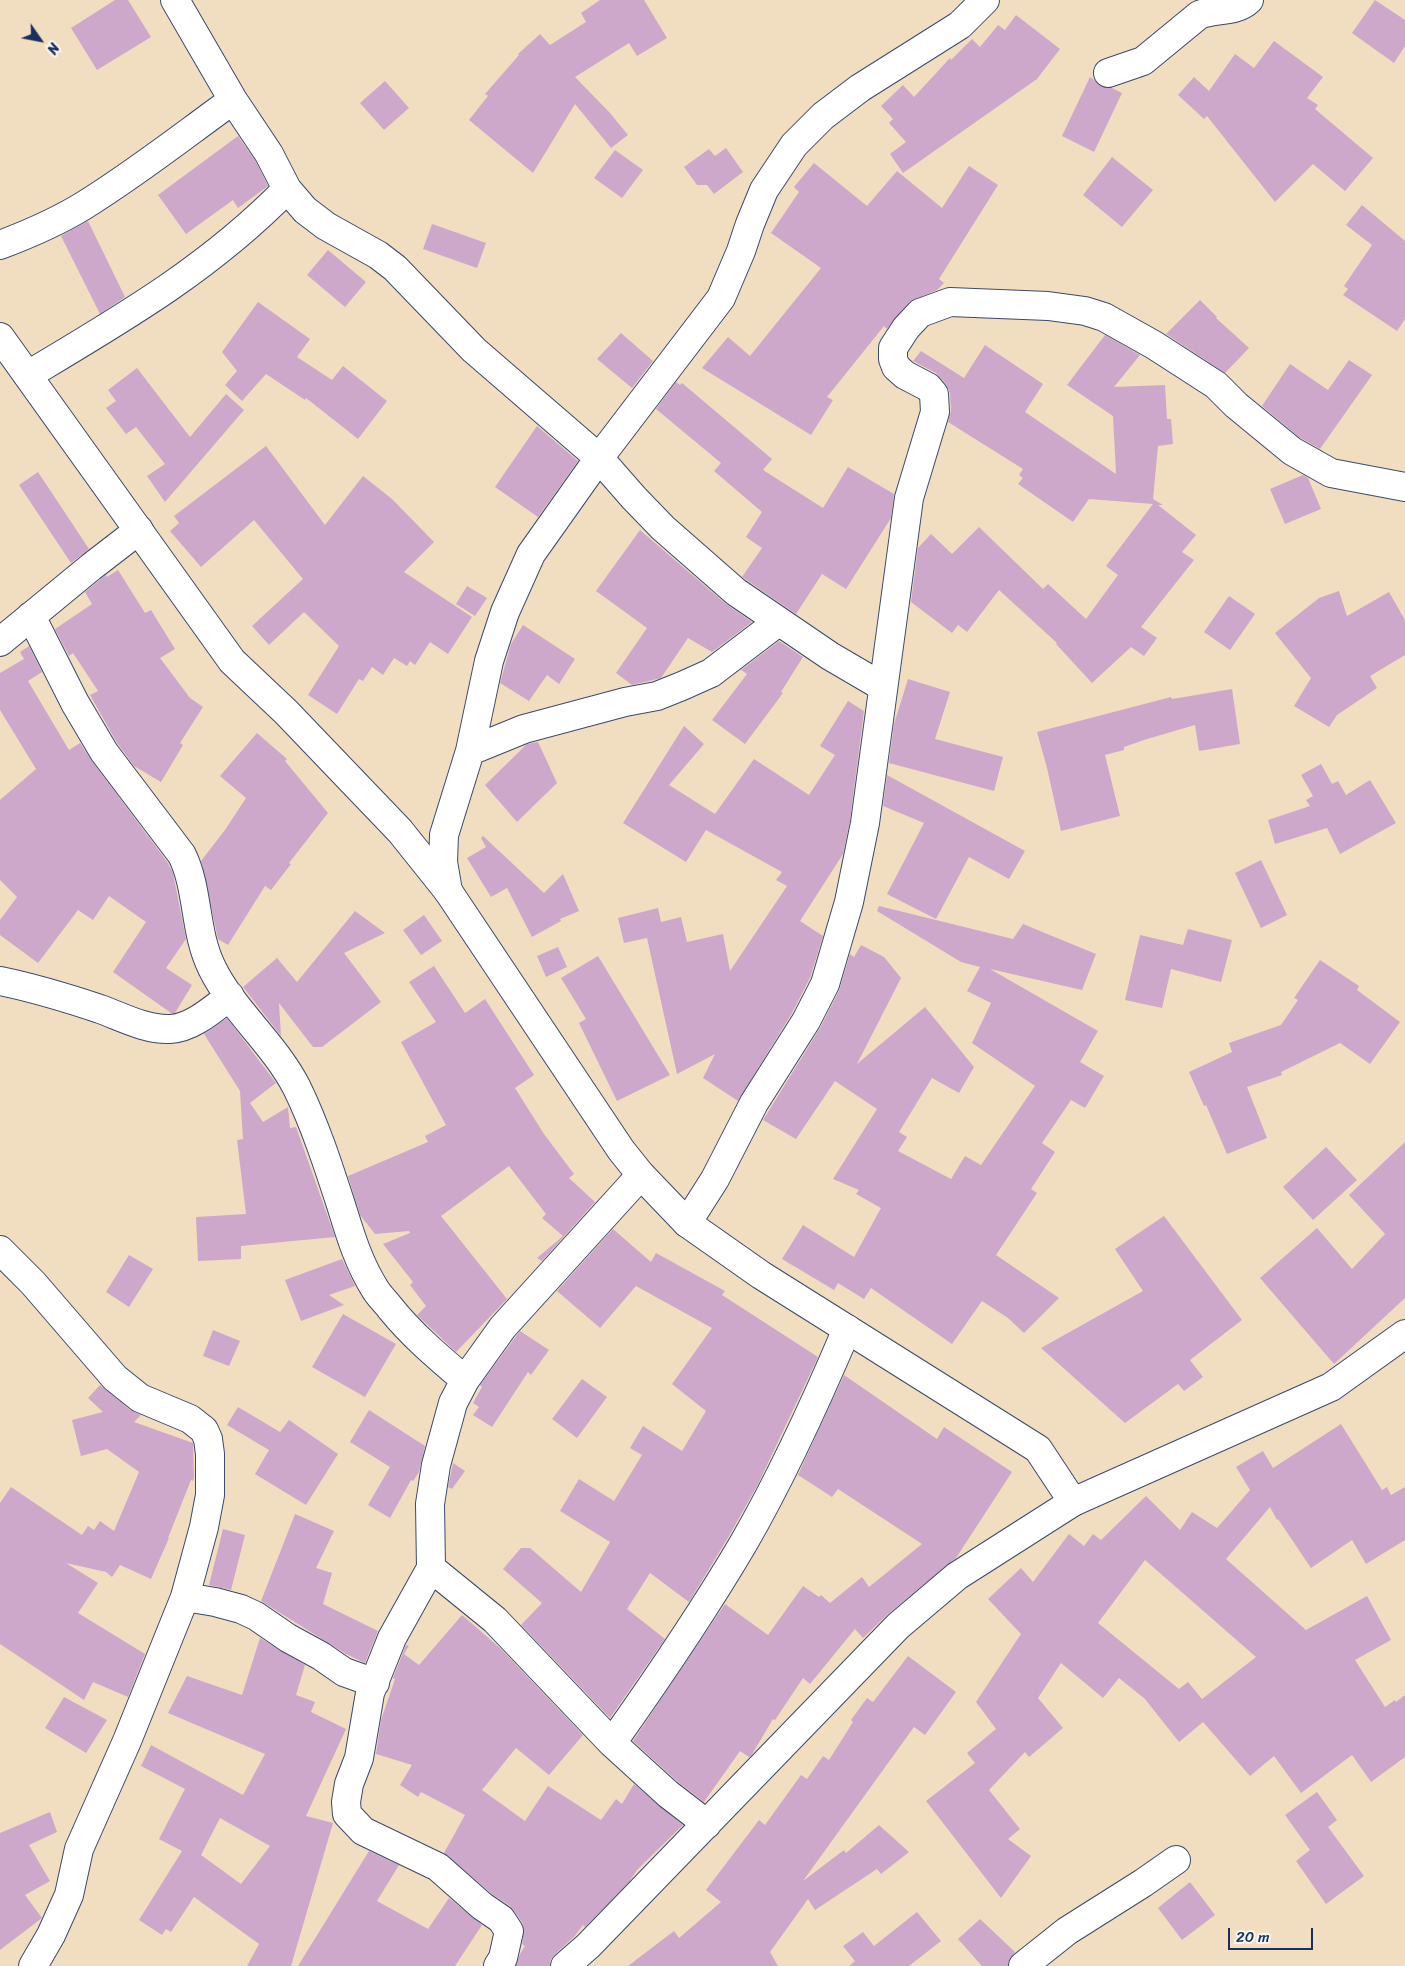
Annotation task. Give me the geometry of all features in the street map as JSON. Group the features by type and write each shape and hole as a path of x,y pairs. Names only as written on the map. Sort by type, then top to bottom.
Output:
{"street":[{"path":"175,0 233,100 269,154 287,189 304,210 326,226 378,255 395,268 474,350 599,458 634,498 685,548 736,592 830,656 883,687"},
{"path":"448,891 443,862 444,835 470,751 489,661 505,612 531,554 599,458 721,298 742,252 750,224 764,190 794,144 823,116 845,99 960,24 984,0"},
{"path":"1108,73 1143,61 1199,15 1208,11 1238,8 1249,0"},
{"path":"0,245 33,232 82,206 129,175 233,100"},
{"path":"28,375 143,306 197,269 262,214 287,189"},
{"path":"687,1223 715,1179 754,1103 806,1021 825,984 849,902 865,823 909,498 935,412 934,394 928,387 905,375 896,367 893,360 893,348 906,328 920,313 950,302 1048,306 1085,311 1104,317 1154,345 1216,385 1236,405 1292,452 1331,473 1405,487"},
{"path":"0,337 232,660 286,712 400,831 448,891 621,1150 641,1174 687,1223 761,1275 1038,1449 1073,1502"},
{"path":"0,642 138,530"},
{"path":"31,616 75,703 104,752 182,855 189,869 200,935 212,968 230,996 284,1064 297,1089 324,1153 357,1254 375,1290 403,1324 425,1346 465,1380"},
{"path":"470,751 524,729 626,702 657,696 682,686 710,673 778,622"},
{"path":"0,981 64,997 149,1027 171,1029 191,1022 208,1013 230,996"},
{"path":"498,1966 503,1958 509,1931 501,1919 482,1906 438,1867 363,1831 347,1814 346,1802 359,1758 368,1702 375,1682 392,1638 431,1568 430,1504 436,1465 448,1419 465,1380 503,1327 641,1174"},
{"path":"0,1250 32,1283 116,1378 140,1398 190,1419 204,1430 208,1439 210,1454 210,1494 204,1527 185,1597 127,1741 79,1849 69,1895 51,1935 33,1966"},
{"path":"612,1743 663,1672 744,1542 807,1419 848,1329"},
{"path":"565,1966 588,1946 898,1626 957,1576 1073,1502 1331,1387 1405,1334"},
{"path":"431,1568 495,1620 612,1743 668,1794 707,1824"},
{"path":"185,1597 241,1609 256,1616 344,1672 375,1682"},
{"path":"1023,1966 1067,1931 1143,1884 1176,1860"}],"building":[{"path":"115,0 128,0 151,37 97,70 71,28"},
{"path":"600,0 644,0 667,38 637,56 629,43 575,77 610,113 628,135 611,148 575,104 533,173 469,120 488,96 485,94 518,54 540,34 550,45 586,22 581,13"},
{"path":"1375,0 1405,20 1405,46 1394,63 1352,33"},
{"path":"1016,15 1060,49 1037,79 903,173 890,154 906,142 889,123 893,119 881,106 903,85 914,97 950,58 951,60 972,39 980,47 998,25 1005,30"},
{"path":"1274,41 1323,77 1307,98 1318,105 1315,109 1373,158 1345,191 1313,164 1275,202 1207,116 1204,119 1178,95 1194,77 1209,91 1235,54 1254,68"},
{"path":"1090,77 1105,88 1112,88 1122,93 1094,152 1062,136"},
{"path":"385,81 409,108 384,130 360,103"},
{"path":"238,136 256,162 268,186 238,208 233,200 186,234 158,195"},
{"path":"726,148 743,172 714,194 707,185 697,185 684,167 709,149 715,156"},
{"path":"615,150 643,170 622,198 594,178"},
{"path":"1112,157 1153,190 1122,227 1083,195"},
{"path":"814,163 867,206 897,171 942,208 969,166 998,185 939,279 944,283 937,290 909,302 887,329 884,326 827,397 833,400 811,435 702,368 728,337 750,356 821,268 771,233 799,192 794,187"},
{"path":"1362,205 1405,241 1405,319 1397,331 1343,295 1348,289 1344,286 1372,245 1346,225"},
{"path":"88,221 125,297 100,314 61,236"},
{"path":"432,224 486,243 477,268 423,249"},
{"path":"328,250 366,282 345,307 307,275"},
{"path":"1200,300 1216,318 1249,348 1225,373 1166,334"},
{"path":"258,302 310,339 297,357 332,380 343,366 387,401 358,439 306,398 305,400 266,374 242,401 225,385 237,371 222,352"},
{"path":"621,333 653,361 632,388 597,359"},
{"path":"1105,335 1140,355 1114,387 1165,385 1167,419 1171,419 1173,444 1158,446 1153,499 1163,505 1158,505 1196,535 1182,552 1194,560 1141,627 1157,638 1144,656 1131,647 1092,683 1057,643 999,590 967,632 958,625 952,633 911,602 918,548 931,534 952,554 979,527 1043,589 1048,584 1086,619 1118,575 1106,566 1153,504 1089,499 1073,522 1018,484 1023,478 1019,475 1023,469 948,422 951,411 950,393 946,384 936,373 913,361 921,351 964,378 985,345 1043,384 1025,412 1116,474 1113,416 1067,385"},
{"path":"1349,360 1372,375 1320,449 1299,437 1262,406 1290,364 1328,390"},
{"path":"137,368 190,437 226,394 244,410 165,502 147,476 165,464 136,427 126,434 106,408 116,401 108,390"},
{"path":"676,382 680,385 682,383 772,459 763,470 823,508 848,467 894,494 891,518 846,589 822,574 796,614 742,577 762,548 746,537 762,512 714,471 721,463 656,409"},
{"path":"537,426 578,461 538,517 495,487"},
{"path":"266,446 325,525 363,476 392,499 434,542 404,572 472,617 448,654 430,642 415,665 410,661 407,666 394,658 383,675 372,667 363,681 359,679 337,714 308,695 339,646 304,612 269,645 252,626 303,579 254,520 201,567 170,531 179,523 174,516"},
{"path":"38,472 89,549 71,563 19,485"},
{"path":"1303,475 1308,478 1321,509 1285,524 1270,489"},
{"path":"640,530 726,604 752,622 712,652 688,638 661,678 632,685 616,673 647,628 596,591"},
{"path":"118,570 145,613 151,610 175,649 160,658 190,698 203,707 180,743 183,745 161,782 134,766 117,743 90,695 98,691 73,653 69,656 55,629 92,604 85,592 106,575 107,577"},
{"path":"467,586 487,598 475,616 456,604"},
{"path":"1339,591 1347,616 1389,592 1405,620 1405,655 1370,676 1377,688 1337,715 1329,727 1294,706 1311,678 1275,633 1319,598"},
{"path":"1229,596 1255,614 1230,650 1204,632"},
{"path":"523,625 575,659 559,684 547,675 529,701 500,683 511,644"},
{"path":"779,641 803,657 781,692 783,693 745,744 712,720 747,674 741,670"},
{"path":"29,646 42,672 28,681 69,750 80,743 168,863 173,873 186,939 166,968 192,985 175,1013 171,1013 113,972 146,922 109,896 93,920 78,910 38,963 0,935 0,920 17,897 0,880 0,800 36,769 0,710 0,673 24,659 20,652"},
{"path":"908,679 950,692 935,739 1003,757 994,791 889,763 894,724"},
{"path":"1232,689 1240,744 1199,751 1195,725 1147,739 1124,747 1124,750 1105,755 1120,816 1061,831 1037,732 1171,697 1172,699"},
{"path":"848,701 864,711 850,820 843,854 800,921 823,936 810,978 792,1013 738,1101 703,1078 715,1054 677,1074 647,938 624,943 618,918 658,908 661,922 681,917 687,942 723,934 730,971 787,886 776,880 782,872 706,830 686,862 623,823 684,726 704,744 669,785 715,814 754,759 809,795 835,755 820,746"},
{"path":"257,733 287,759 285,761 328,813 289,863 291,864 271,890 265,886 228,945 218,939 201,861 225,830 246,798 220,776"},
{"path":"538,742 557,783 517,822 485,785 527,744"},
{"path":"1321,764 1332,784 1338,781 1346,795 1370,780 1396,823 1340,854 1327,828 1275,844 1268,820 1310,806 1306,800 1313,796 1301,775"},
{"path":"887,775 1025,851 1009,879 969,857 936,919 887,894 924,823 883,806"},
{"path":"483,836 544,893 563,874 579,911 560,919 561,921 532,937 507,888 491,897 467,858 486,847 481,838"},
{"path":"1261,860 1287,915 1261,928 1235,873"},
{"path":"879,906 1013,939 1023,924 1096,954 1082,990 990,969 1098,1031 1080,1062 1104,1076 1085,1108 1071,1100 1042,1143 1055,1152 1031,1189 1037,1193 996,1255 1059,1298 1024,1333 1008,1318 982,1301 952,1344 871,1288 864,1299 838,1283 834,1290 782,1259 803,1225 854,1257 881,1208 856,1194 859,1190 833,1179 877,1109 835,1081 796,1139 763,1120 820,1028 839,991 850,954 854,957 861,945 884,957 901,978 857,1064 925,1007 974,1067 959,1093 932,1078 899,1132 907,1137 898,1151 951,1179 965,1156 981,1165 1035,1086 972,1043 991,1003 967,991 980,967 961,962 877,911"},
{"path":"355,911 385,933 344,953 381,1002 322,1047 313,1047 279,1003 281,1036 243,987 277,958 297,982"},
{"path":"424,915 442,941 421,955 403,930"},
{"path":"1188,929 1232,940 1221,982 1171,969 1162,1008 1125,1000 1140,935 1183,945"},
{"path":"558,947 567,967 546,977 537,956"},
{"path":"598,956 670,1075 617,1101 579,1023 586,1019 561,978"},
{"path":"1320,960 1359,986 1357,990 1400,1022 1370,1064 1340,1043 1281,1072 1282,1075 1247,1087 1267,1138 1227,1154 1206,1105 1204,1106 1189,1072 1232,1052 1229,1043 1281,1025 1298,1000 1294,998"},
{"path":"434,966 465,1013 485,999 534,1075 515,1088 544,1134 574,1174 569,1178 595,1202 542,1261 537,1258 563,1236 542,1218 546,1214 509,1166 441,1216 507,1299 456,1352 417,1315 426,1306 410,1285 413,1282 383,1244 410,1233 409,1231 375,1234 360,1215 348,1176 428,1142 425,1136 446,1125 401,1042 436,1022 409,982"},
{"path":"227,1018 276,1083 250,1103 263,1122 288,1107 290,1128 296,1127 335,1237 241,1246 241,1259 198,1261 196,1217 246,1214 237,1140 243,1139 240,1091 204,1034"},
{"path":"1405,1142 1405,1298 1334,1364 1260,1278 1317,1228 1352,1269 1385,1234 1349,1195"},
{"path":"1326,1147 1357,1180 1313,1220 1283,1187"},
{"path":"1164,1216 1242,1320 1190,1360 1203,1377 1184,1391 1178,1384 1125,1423 1041,1348 1143,1291 1115,1249"},
{"path":"613,1229 651,1262 656,1253 725,1291 722,1295 818,1357 758,1484 689,1602 650,1573 627,1609 665,1639 610,1718 521,1625 542,1603 503,1569 521,1548 530,1548 581,1592 610,1542 560,1511 579,1479 614,1501 642,1455 630,1448 643,1426 682,1451 706,1411 672,1384 712,1328 636,1286 600,1328 557,1291"},
{"path":"129,1255 153,1269 129,1307 106,1292"},
{"path":"342,1259 355,1286 329,1295 344,1305 301,1321 285,1280"},
{"path":"343,1314 396,1344 365,1397 312,1367"},
{"path":"213,1330 240,1341 229,1366 203,1356"},
{"path":"520,1331 549,1350 531,1375 528,1372 492,1427 473,1415 479,1407 473,1403 482,1387 480,1385"},
{"path":"844,1375 937,1439 944,1427 1012,1472 956,1558 888,1614 863,1638 855,1629 810,1684 803,1678 775,1720 773,1719 751,1756 749,1757 740,1751 704,1802 678,1782 633,1741 725,1604 768,1635 803,1586 819,1597 821,1595 830,1603 862,1577 869,1587 922,1544 838,1489 832,1497 798,1475"},
{"path":"582,1379 607,1397 577,1438 552,1419"},
{"path":"100,1385 130,1410 141,1415 134,1422 193,1443 194,1477 193,1481 191,1480 151,1579 120,1565 112,1577 106,1572 66,1563 98,1583 78,1613 145,1654 128,1697 93,1682 84,1700 0,1644 0,1503 11,1487 82,1535 88,1526 94,1530 100,1521 114,1531 139,1472 107,1449 81,1456 72,1420 103,1412 88,1398"},
{"path":"238,1407 280,1432 289,1420 338,1454 306,1505 255,1474 269,1450 227,1425"},
{"path":"369,1410 425,1446 419,1472 413,1481 411,1480 390,1518 368,1505 390,1467 350,1442"},
{"path":"1341,1424 1382,1490 1387,1487 1391,1495 1405,1487 1405,1540 1366,1564 1352,1540 1311,1568 1270,1507 1226,1559 1306,1630 1367,1596 1391,1640 1355,1660 1385,1707 1405,1695 1405,1757 1371,1782 1352,1755 1301,1793 1274,1756 1250,1776 1203,1722 1179,1742 1145,1699 1119,1678 1103,1698 1061,1663 1038,1698 1063,1728 1029,1757 1025,1752 989,1790 1020,1829 1008,1839 1031,1856 1001,1898 926,1801 975,1763 967,1753 996,1729 976,1702 1021,1634 988,1599 1021,1568 1033,1582 1069,1534 1084,1546 1093,1534 1101,1540 1146,1496 1180,1530 1192,1512 1217,1528 1250,1490 1236,1467 1263,1451 1273,1468","holes":["1145,1560 1256,1657 1202,1699 1188,1682 1179,1689 1098,1623"]},
{"path":"453,1463 465,1471 452,1489 448,1487"},
{"path":"295,1514 334,1531 316,1568 332,1573 323,1604 378,1631 365,1663 346,1654 261,1601"},
{"path":"223,1529 245,1535 231,1590 209,1585"},
{"path":"462,1615 500,1648 583,1735 549,1775 516,1748 482,1790 525,1821 548,1786 601,1820 616,1799 622,1804 634,1784 683,1825 637,1870 629,1882 585,1927 583,1925 574,1937 555,1954 550,1960 550,1966 516,1966 525,1946 522,1944 524,1929 522,1922 510,1906 492,1894 444,1853 465,1815 421,1792 418,1797 400,1785 412,1765 376,1754 381,1720 395,1679 393,1678 406,1645 409,1646 404,1654 419,1665"},
{"path":"260,1638 305,1665 296,1695 315,1702 311,1712 346,1729 306,1816 333,1823 291,1966 247,1966 259,1944 194,1897 171,1932 166,1929 162,1935 139,1920 182,1851 159,1839 185,1789 141,1766 151,1745 243,1795 265,1754 168,1713 187,1676 242,1695","holes":["220,1818 270,1846 241,1884 201,1855"]},
{"path":"908,1656 956,1692 925,1735 914,1727 803,1881 844,1850 846,1853 879,1825 909,1852 881,1874 877,1869 815,1910 808,1899 770,1952 778,1966 628,1966 674,1931 679,1938 721,1902 706,1890 759,1820 765,1825 801,1775 807,1779 823,1756 829,1760 853,1722 851,1720 867,1698 873,1702"},
{"path":"64,1697 107,1720 86,1753 45,1728"},
{"path":"1317,1792 1337,1820 1328,1827 1364,1876 1326,1904 1296,1861 1310,1850 1285,1815"},
{"path":"50,1812 57,1832 29,1845 50,1881 25,1895 42,1918 0,1950 0,1833"},
{"path":"369,1851 399,1865 377,1901 428,1929 449,1898 482,1925 455,1966 298,1966"},
{"path":"1190,1882 1215,1915 1182,1940 1158,1908"},
{"path":"917,1912 941,1941 909,1966 849,1966 855,1961 843,1946 863,1932 874,1946"},
{"path":"980,1919 1015,1952 1009,1960 1008,1966 982,1966 958,1939"}]}
